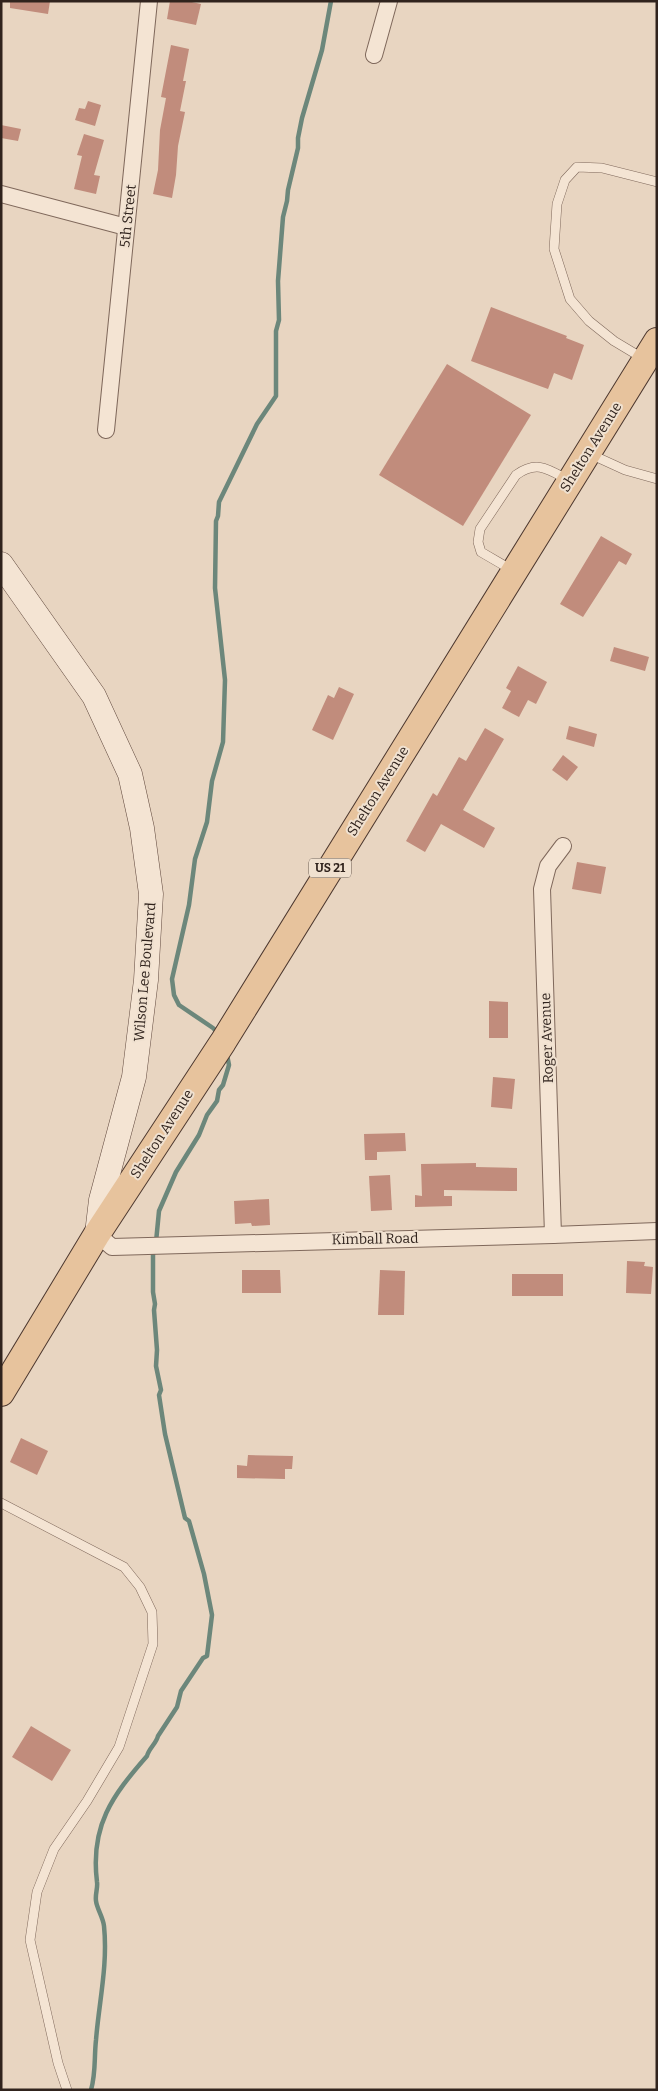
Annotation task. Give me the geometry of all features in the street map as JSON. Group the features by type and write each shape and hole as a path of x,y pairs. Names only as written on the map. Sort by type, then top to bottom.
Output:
{"main road":[{"name":"Shelton Avenue","path":"1,1393 97,1234 223,1042 651,350"}],"street":[{"name":"5th Street","path":"106,430 149,1"},
{"path":"374,55 389,1"},
{"path":"1,194 126,227"},
{"name":"Wilson Lee Boulevard","path":"1,564 94,696 130,774 142,828 151,894 146,980 134,1077 101,1200 97,1234"},
{"name":"Roger Avenue","path":"553,1235 542,889 548,866 563,846"},
{"name":"Kimball Road","path":"97,1234 112,1247 553,1235 657,1230"}],"lane":[{"path":"651,350 614,341 590,321 570,300 554,249 557,204 565,180 577,168 602,168 657,182"},
{"path":"587,453 625,470 657,479"},
{"path":"514,572 481,552 478,542 480,529 516,475 524,470 544,467 570,481"},
{"path":"1,1503 124,1567 140,1587 152,1612 153,1644 119,1746 87,1801 54,1848 37,1892 30,1940 58,2062 67,2090"}],"building":[{"path":"10,1 50,1 48,14 10,8"},
{"path":"170,1 187,1 201,4 196,25 167,19"},
{"path":"171,45 189,49 183,81 186,81 180,111 185,112 178,146 172,198 153,194 158,170 160,130 166,98 161,97"},
{"path":"88,101 101,105 95,126 75,120 79,108 85,109"},
{"path":"1,125 21,129 18,141 1,138"},
{"path":"84,134 104,140 94,175 100,176 96,194 74,189 82,156 77,155"},
{"path":"491,307 567,336 566,338 584,345 572,380 554,373 548,389 471,361"},
{"path":"447,364 531,415 463,526 379,475"},
{"path":"601,536 632,554 626,565 619,561 583,617 560,604"},
{"path":"614,647 649,657 645,671 610,661"},
{"path":"518,666 547,682 536,704 528,700 519,717 502,708 511,691 506,688"},
{"path":"339,687 354,694 333,740 312,730 328,695 334,698"},
{"path":"569,726 597,734 594,747 566,739"},
{"path":"485,728 504,739 463,810 495,828 484,848 441,824 425,852 406,841 433,793 437,796 459,757 466,761"},
{"path":"563,755 578,767 567,781 552,770"},
{"path":"577,862 606,867 601,894 572,889"},
{"path":"489,1001 508,1002 508,1038 489,1038"},
{"path":"493,1077 515,1079 512,1109 491,1107"},
{"path":"405,1133 406,1151 377,1152 377,1160 365,1160 364,1134"},
{"path":"476,1163 476,1167 517,1168 517,1191 444,1190 444,1196 452,1196 452,1206 415,1207 415,1195 422,1196 421,1164"},
{"path":"390,1175 392,1210 371,1211 369,1176"},
{"path":"269,1199 270,1225 252,1226 251,1223 235,1224 234,1201"},
{"path":"627,1261 645,1262 644,1266 653,1267 651,1294 626,1293"},
{"path":"242,1270 280,1270 281,1293 242,1293"},
{"path":"380,1270 405,1271 404,1315 378,1315"},
{"path":"512,1274 563,1274 563,1296 512,1296"},
{"path":"21,1438 48,1451 37,1475 10,1462"},
{"path":"248,1455 293,1456 292,1469 285,1469 285,1479 237,1478 237,1465 247,1466"},
{"path":"31,1726 71,1750 52,1781 12,1757"}],"waterway":[{"path":"219,1034 179,1005 174,995 172,979 189,905 195,859 207,822 212,781 223,742 225,680 215,588 216,521 219,502 257,424 276,396 276,331 279,320 278,281 283,217 298,148 302,118 322,50 331,1"},
{"path":"156,1242 159,1211 176,1172 199,1135 207,1115 217,1101 219,1090 223,1085 229,1065 227,1055"},
{"path":"91,2090 105,1955 104,1926 96,1898 97,1844 101,1828 106,1813 114,1799 147,1756 177,1707 181,1691 203,1658 207,1656 212,1615 204,1574 189,1521 185,1518 165,1434 159,1395 161,1390 156,1366 157,1350 153,1292 153,1254 155,1250"}]}
